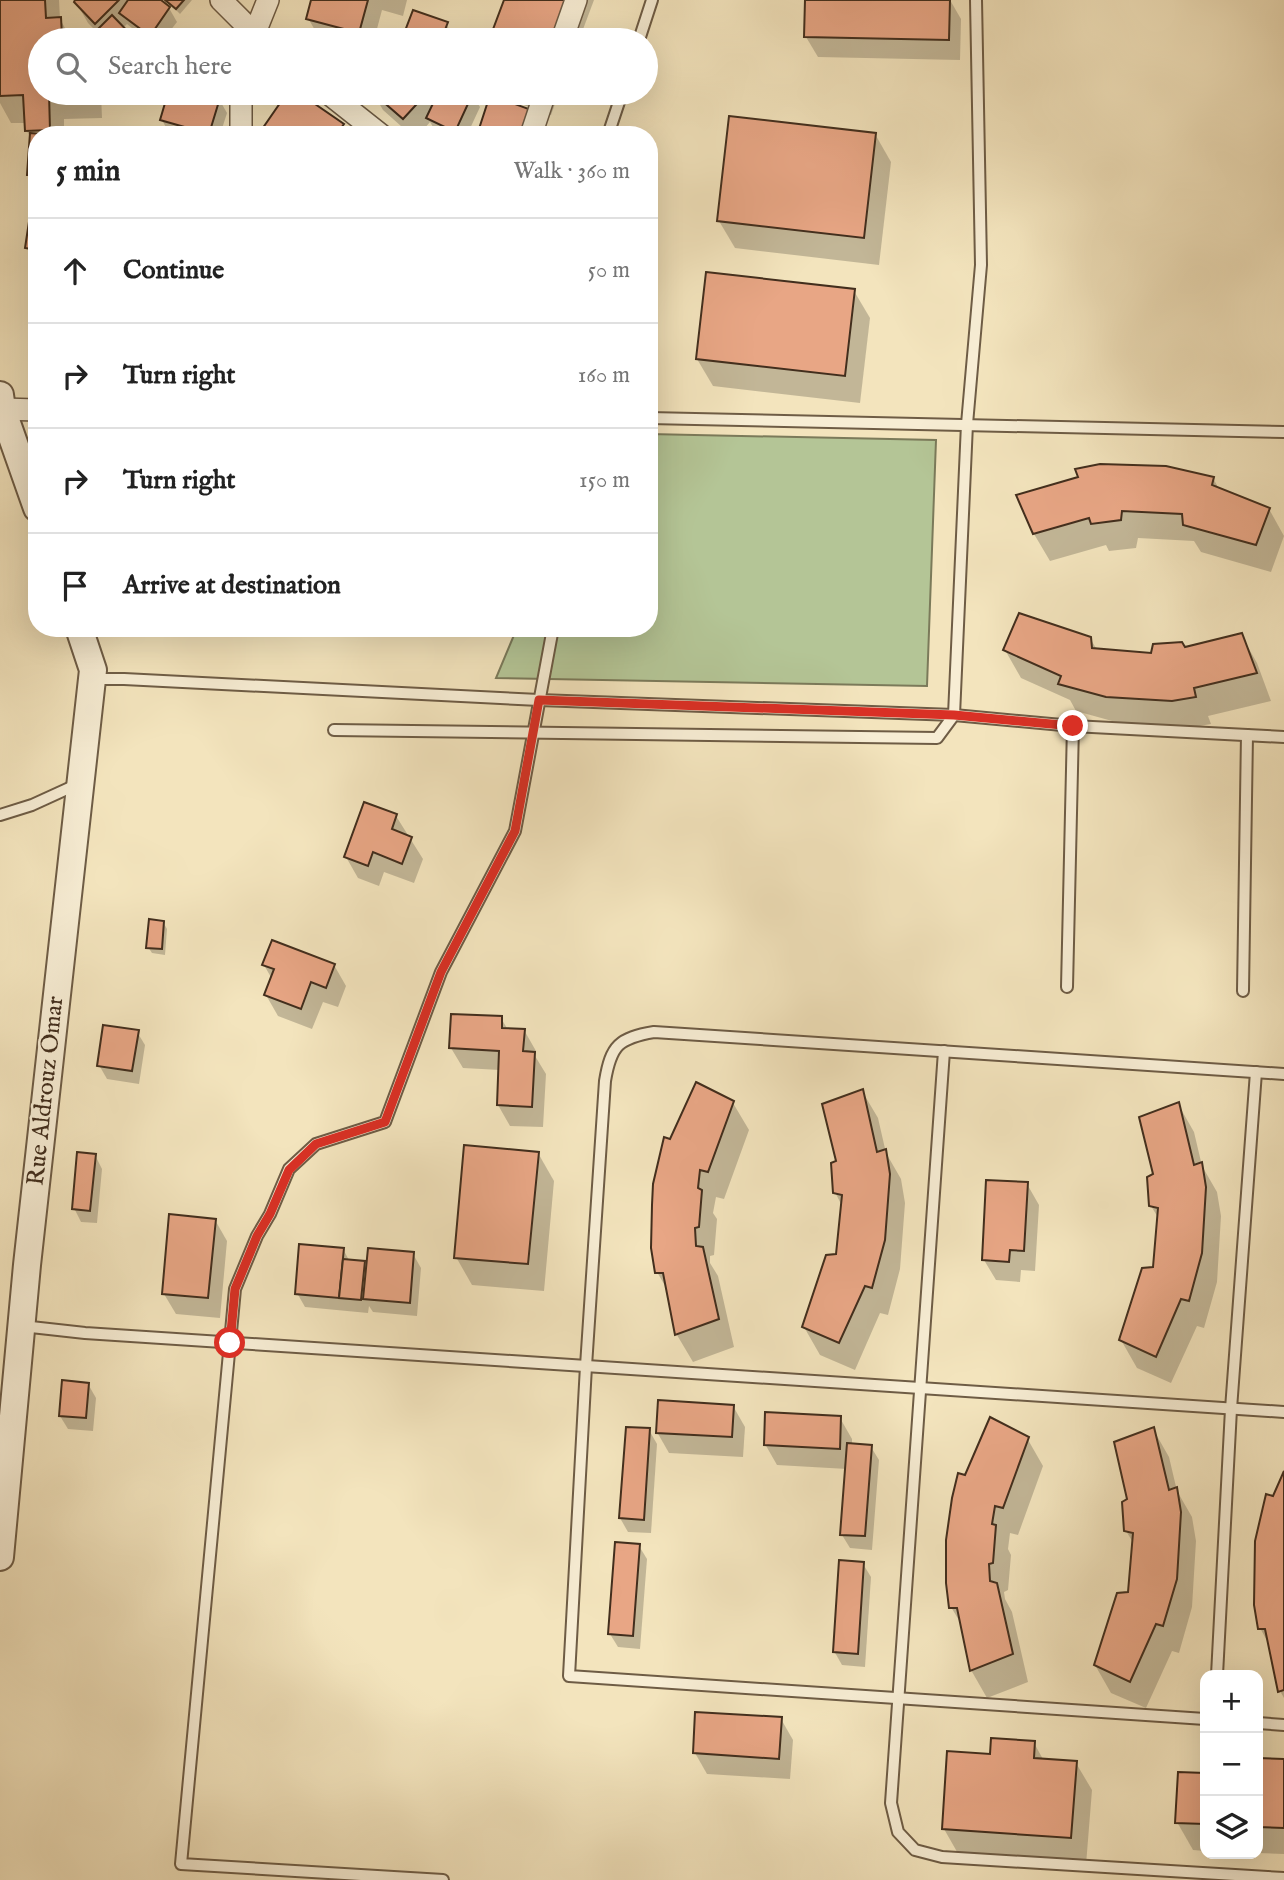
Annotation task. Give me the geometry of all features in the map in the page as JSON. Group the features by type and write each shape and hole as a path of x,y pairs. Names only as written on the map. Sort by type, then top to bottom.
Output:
{"street":[{"path":"220,0 246,28"},
{"path":"258,28 268,0"},
{"path":"566,28 576,0"},
{"path":"241,105 241,126"},
{"path":"343,105 370,126"},
{"path":"534,126 541,105"},
{"path":"1,402 28,408"},
{"path":"1,402 28,482"},
{"name":"Rue Aldrouz Omar","path":"0,1557 27,1265 93,670 82,637"}],"lane":[{"path":"643,28 652,0"},
{"path":"334,730 937,738 954,715 967,424 981,265 976,0"},
{"path":"611,126 618,105"},
{"path":"658,418 1284,432"},
{"path":"443,1880 181,1864 235,1289 289,1170 316,1144 385,1122 441,972 515,831 551,637"},
{"path":"92,679 539,700 954,715 1073,726 1284,737"},
{"path":"1067,986 1073,726"},
{"path":"1243,991 1247,735"},
{"path":"0,815 32,805 81,783"},
{"path":"1200,1719 569,1676 605,1081 608,1063 618,1043 636,1035 654,1032 1284,1073"},
{"path":"944,1051 891,1803 898,1832 915,1850 942,1857 1284,1878"},
{"path":"1217,1670 1231,1409 1256,1072"},
{"path":"22,1326 230,1343 1284,1412"},
{"path":"1263,1723 1284,1725"}],"green space":[{"path":"658,434 936,440 927,686 496,678 513,637 658,637"}],"building":[{"path":"0,0 45,0 46,18 61,17 62,28 28,28 28,105 49,105 50,126 28,126 28,131 25,131 23,95 0,96"},
{"path":"75,0 119,0 95,24"},
{"path":"128,0 161,0 170,7 156,28 139,28 119,13"},
{"path":"165,0 184,0 176,9"},
{"path":"311,0 368,0 360,28 340,28 306,19"},
{"path":"504,0 568,0 558,28 494,28"},
{"path":"805,0 950,0 949,40 804,37"},
{"path":"413,10 448,22 446,28 406,28"},
{"path":"112,15 124,28 99,28"},
{"path":"164,105 218,105 211,126 181,126 160,120"},
{"path":"279,105 316,105 344,124 343,126 264,126"},
{"path":"387,105 416,105 403,119"},
{"path":"432,105 467,105 458,126 443,126 426,118"},
{"path":"487,105 518,105 537,112 532,126 480,126"},
{"path":"729,116 876,133 864,238 717,221"},
{"path":"706,272 855,289 845,376 696,359"},
{"path":"1100,464 1166,466 1214,477 1212,485 1270,508 1256,545 1183,525 1182,514 1122,511 1121,520 1091,524 1089,518 1033,534 1016,495 1078,477 1075,469"},
{"path":"1019,613 1091,637 1092,648 1151,653 1153,644 1182,642 1185,647 1242,633 1257,673 1194,688 1196,697 1172,701 1106,697 1058,684 1061,676 1003,650"},
{"path":"364,802 397,814 392,829 412,837 402,864 373,852 368,866 344,857"},
{"path":"149,919 164,921 162,949 146,948"},
{"path":"272,940 335,964 326,988 311,982 301,1009 264,995 274,969 262,965"},
{"path":"451,1014 502,1016 502,1028 525,1029 523,1051 535,1052 532,1107 497,1105 499,1051 449,1048"},
{"path":"103,1025 139,1030 132,1071 97,1066"},
{"path":"696,1082 734,1101 708,1172 700,1170 698,1188 702,1190 699,1227 695,1228 696,1246 703,1247 719,1319 675,1335 663,1273 655,1273 651,1248 653,1184 664,1137 670,1139"},
{"path":"863,1089 877,1152 886,1149 890,1174 885,1240 872,1288 865,1286 839,1343 802,1327 826,1255 836,1254 842,1195 833,1193 831,1163 836,1161 822,1104"},
{"path":"1179,1102 1194,1165 1202,1162 1206,1187 1202,1253 1189,1301 1181,1299 1156,1357 1119,1340 1142,1268 1153,1267 1158,1208 1149,1206 1147,1177 1153,1174 1139,1117"},
{"path":"464,1145 539,1152 528,1264 454,1258"},
{"path":"77,1152 96,1154 90,1211 72,1209"},
{"path":"986,1180 1028,1182 1024,1251 1010,1250 1009,1262 982,1260"},
{"path":"169,1214 216,1219 208,1298 162,1294"},
{"path":"299,1244 344,1248 339,1298 295,1294"},
{"path":"368,1248 414,1252 410,1303 363,1299"},
{"path":"343,1259 365,1261 361,1300 339,1298"},
{"path":"62,1380 89,1383 86,1418 59,1416"},
{"path":"658,1400 734,1405 732,1437 656,1433"},
{"path":"765,1412 841,1416 840,1449 764,1445"},
{"path":"990,1417 1029,1437 1003,1508 995,1506 992,1524 996,1525 993,1563 989,1564 990,1581 997,1583 1013,1654 970,1671 957,1608 949,1608 946,1540 958,1473 965,1475"},
{"path":"626,1427 650,1428 644,1520 619,1518"},
{"path":"1154,1427 1169,1490 1177,1487 1181,1512 1177,1579 1163,1626 1156,1624 1130,1682 1094,1665 1117,1593 1128,1592 1133,1533 1124,1531 1122,1502 1127,1499 1114,1442"},
{"path":"847,1443 872,1445 865,1536 840,1535"},
{"path":"1284,1471 1284,1690 1278,1692 1265,1629 1258,1629 1254,1605 1255,1541 1266,1494 1273,1496"},
{"path":"615,1542 640,1544 633,1636 608,1634"},
{"path":"839,1560 864,1562 858,1654 833,1652"},
{"path":"695,1712 782,1717 779,1759 693,1753"},
{"path":"991,1738 1035,1741 1034,1758 1077,1761 1071,1838 942,1829 947,1751 990,1754"},
{"path":"1263,1758 1284,1759 1284,1828 1263,1827"},
{"path":"1178,1772 1200,1773 1200,1824 1175,1823"}],"route":[{"path":"230,1343 235,1289 289,1170 316,1144 385,1122 441,972 515,831 539,700 954,715 1073,726"}]}
